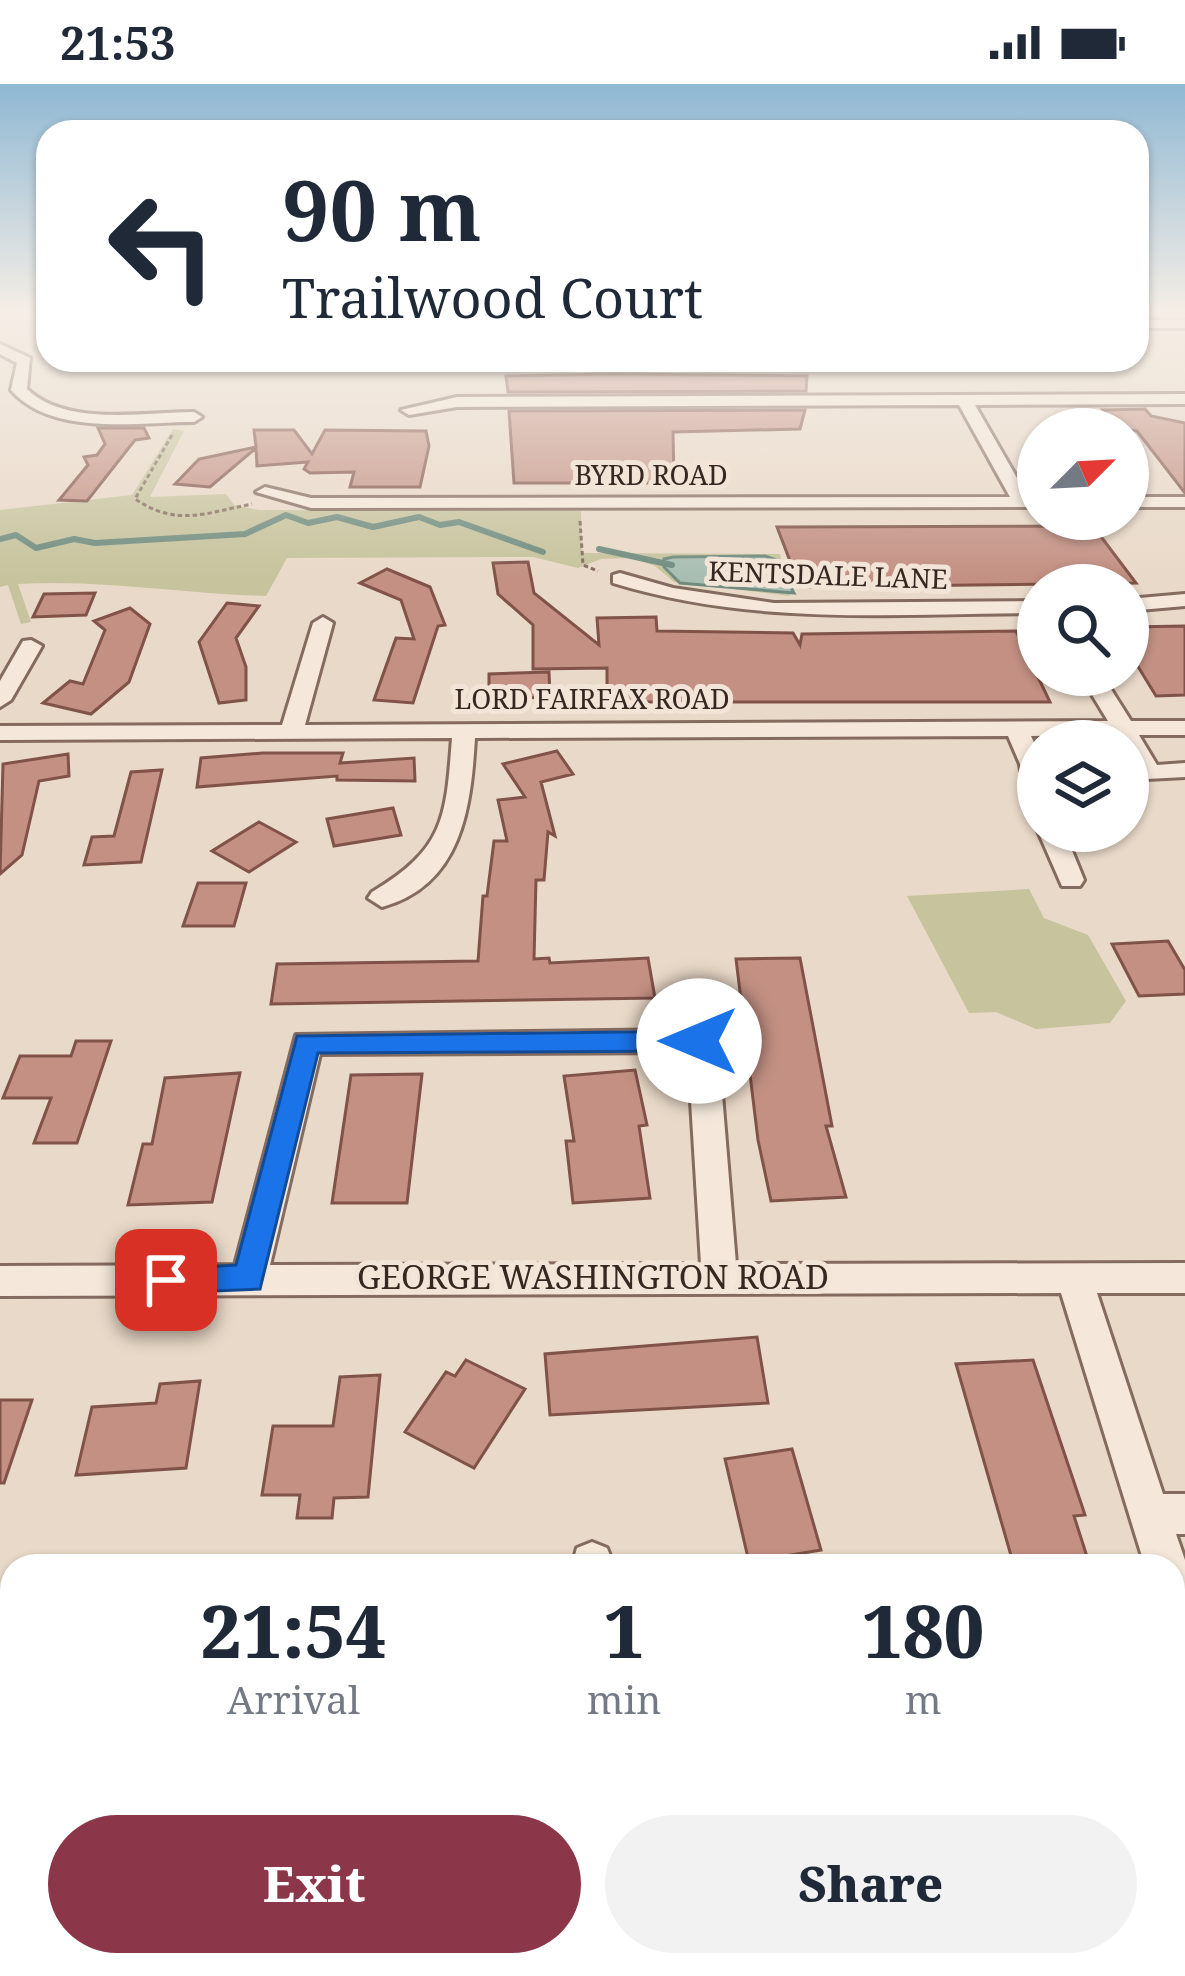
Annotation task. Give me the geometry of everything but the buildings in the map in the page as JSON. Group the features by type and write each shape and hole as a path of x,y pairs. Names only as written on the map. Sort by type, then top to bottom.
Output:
{"street":[{"path":"32,401 41,409 80,416 194,417"},
{"path":"409,410 457,402 636,401"},
{"path":"965,401 1017,482"},
{"name":"BYRD ROAD","path":"265,492 310,503 1017,502"},
{"path":"1149,502 1185,502"},
{"name":"KENTSDALE LANE","path":"620,579 679,597 752,606 1017,607"},
{"path":"1149,603 1185,600"},
{"path":"292,730 323,623"},
{"path":"0,700 32,646"},
{"name":"LORD FAIRFAX ROAD","path":"0,733 1016,728"},
{"name":"LORD FAIRFAX ROAD","path":"1149,728 1185,728"},
{"path":"382,898 424,876 442,858 453,827 464,730"},
{"path":"1149,773 1185,770"},
{"path":"1060,852 1071,880"},
{"path":"699,997 718,1276"},
{"path":"249,1279 307,1043 699,1041"},
{"name":"GEORGE WASHINGTON ROAD","path":"0,1280 1185,1278"},
{"path":"1074,1280 1167,1514 1166,1554"}],"path":[{"path":"194,417 173,433 136,499 160,515 176,518 247,508 265,492"},
{"path":"578,503 583,565 620,579"}],"shaded area":[{"path":"173,429 184,431 150,497 226,494 234,505 259,510 581,511 582,553 780,554 790,596 674,582 655,566 632,558 601,559 578,568 533,557 287,558 266,596 81,583 18,584 31,622 21,624 8,585 0,587 0,510 132,495"},
{"path":"765,556 776,560 794,593 680,583 664,567 664,559 673,557"},
{"path":"1029,889 1044,918 1088,935 1126,1001 1110,1023 1036,1029 996,1012 969,1013 907,896"}],"waterway":[{"path":"0,539 16,535 36,548 74,539 95,543 245,534 286,515 308,523 337,517 373,527 419,517 440,525 459,522 543,552"},
{"path":"599,549 672,565"}],"route":[{"path":"166,1280 249,1279 307,1043 699,1041"}]}
